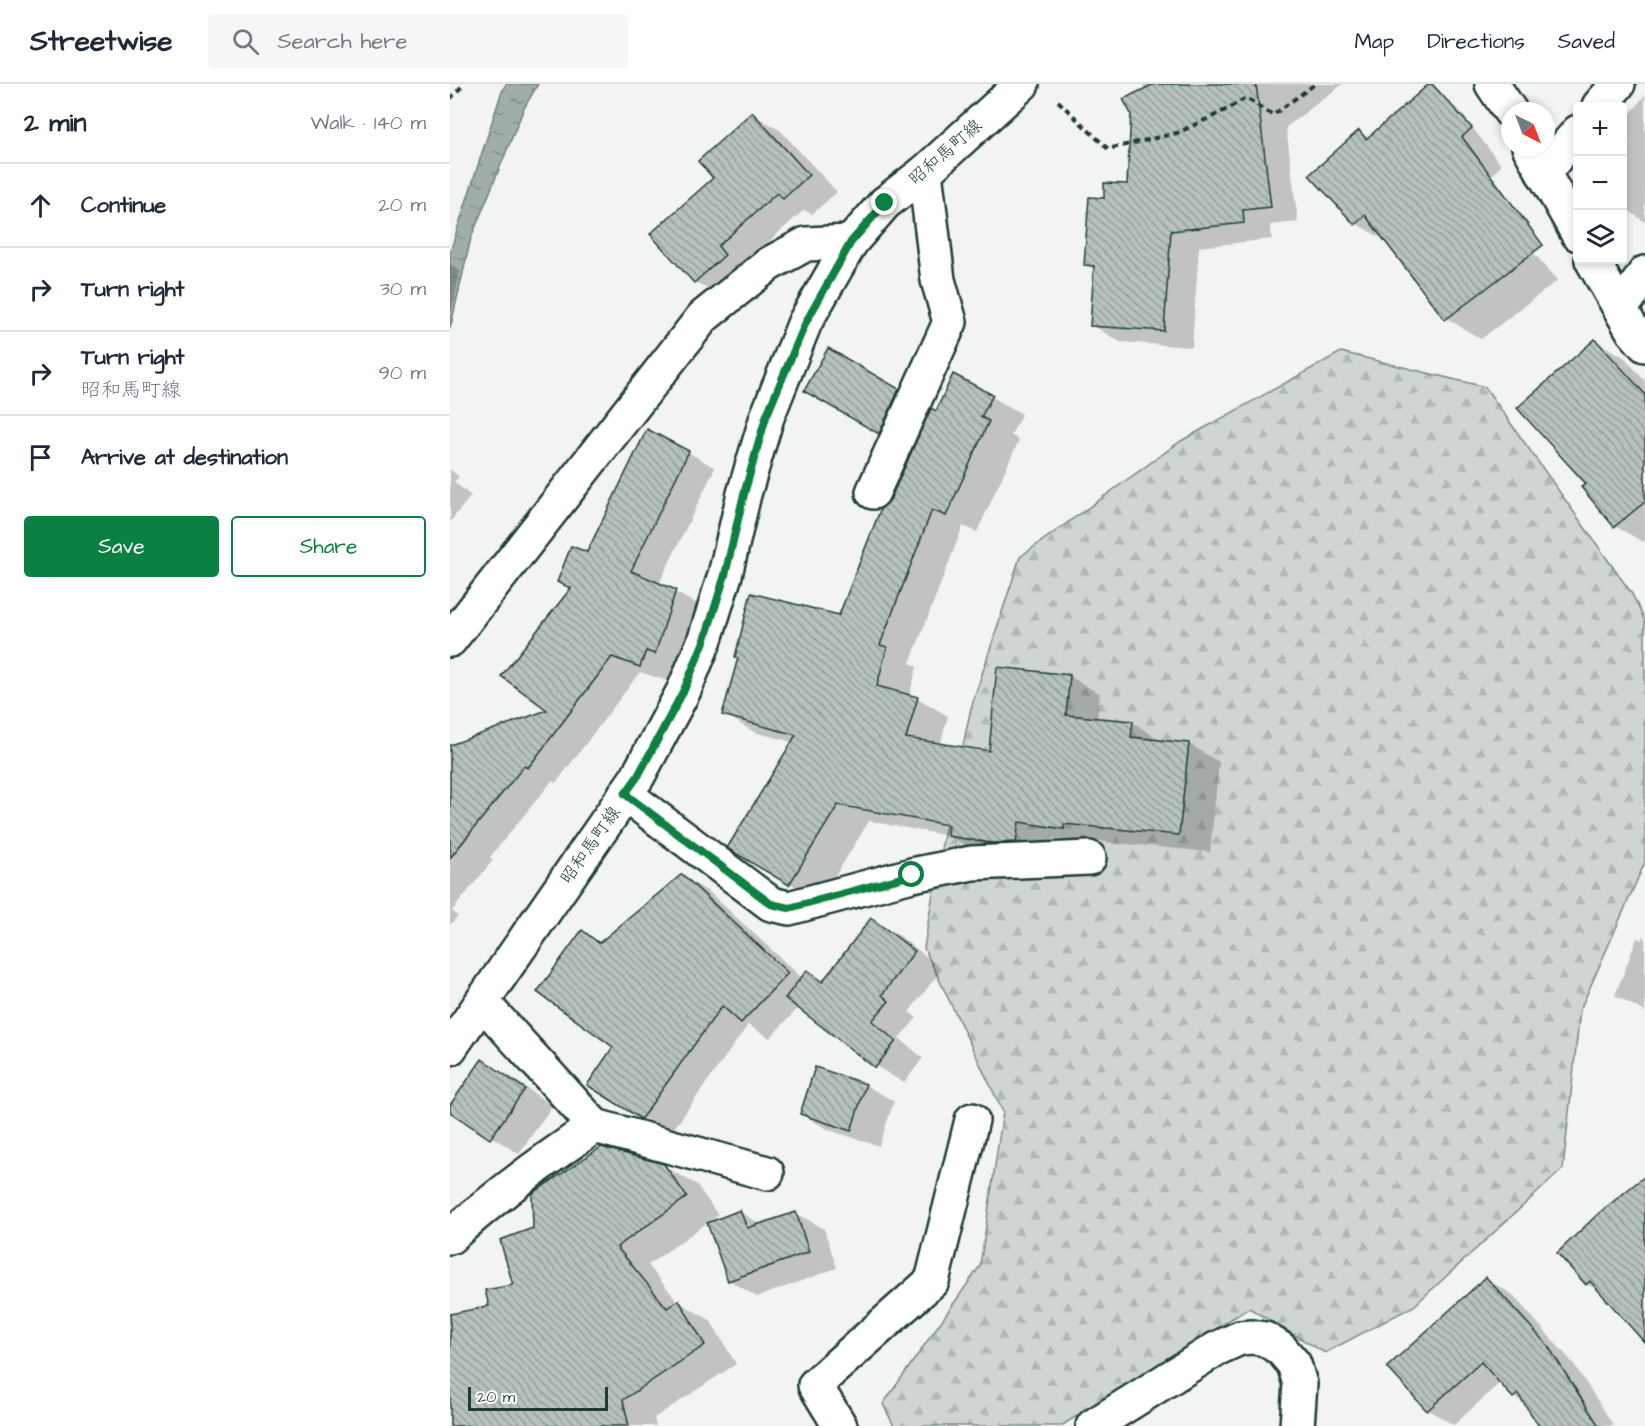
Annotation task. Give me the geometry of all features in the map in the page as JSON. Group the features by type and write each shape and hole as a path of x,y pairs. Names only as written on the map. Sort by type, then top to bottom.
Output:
{"street":[{"name":"昭和馬町線","path":"450,1048 638,776 684,690 701,649 725,575 744,494 766,417 806,322 851,242 885,203 925,172 1022,84"},
{"path":"1492,84 1504,102"},
{"path":"1602,102 1618,84"},
{"path":"1573,135 1536,160 1573,225"},
{"path":"873,492 950,322 938,280 925,172"},
{"path":"450,640 704,316 769,264 807,244 851,242"},
{"path":"1594,264 1633,331 1645,345"},
{"path":"1621,309 1645,273"},
{"path":"625,794 771,904 789,908 912,875 972,863 1089,858"},
{"path":"482,1002 595,1126 766,1173"},
{"path":"840,1426 815,1385 932,1281 972,1120"},
{"path":"450,1237 488,1202 548,1157 595,1126"},
{"path":"1093,1426 1216,1349 1240,1338 1252,1337 1265,1339 1281,1349 1294,1365 1300,1383 1296,1426"}],"path":[{"path":"450,99 464,84"},
{"path":"1057,100 1108,149 1177,133 1246,98 1273,115 1315,84"}],"green space":[{"path":"1341,352 1485,387 1632,594 1645,621 1645,862 1580,1010 1563,1169 1414,1306 1325,1353 1249,1308 1061,1426 894,1426 883,1404 980,1266 1003,1112 924,948 938,863 971,708 1020,557 1181,441"}],"water":[{"path":"506,84 538,84 524,108 471,238 450,329 450,252"}],"building":[{"path":"1154,84 1256,84 1271,207 1243,210 1244,223 1171,231 1164,331 1090,326 1094,266 1084,265 1089,197 1104,198 1104,183 1127,184 1131,114 1123,99"},
{"path":"1429,84 1432,84 1472,128 1462,137 1543,245 1445,320 1365,215 1355,225 1309,175 1359,130 1366,139"},
{"path":"752,112 809,175 783,199 777,193 718,246 725,255 694,283 650,234 713,178 698,161"},
{"path":"1595,339 1645,394 1645,502 1614,527 1581,487 1586,484 1517,408"},
{"path":"828,348 899,389 879,434 804,391"},
{"path":"953,374 993,395 981,417 989,421 946,516 932,510 880,645 887,647 877,686 918,697 906,738 989,751 997,667 1070,675 1066,715 1133,721 1131,737 1189,743 1179,835 1064,824 1064,829 1019,822 1016,842 992,843 947,836 948,825 838,805 789,885 727,848 796,735 722,715 738,658 735,657 751,593 839,615 881,508 890,500 931,408 936,411"},
{"path":"647,429 689,451 631,571 676,590 655,654 646,651 640,667 612,657 528,768 524,766 450,858 450,745 547,710 501,676 571,588 557,582 571,546 587,552"},
{"path":"682,874 788,973 741,1023 722,1006 641,1119 587,1085 613,1047 537,992 582,930 599,943"},
{"path":"871,918 915,951 882,995 889,1001 872,1021 896,1041 875,1068 785,998 807,970 822,982"},
{"path":"482,1059 525,1089 490,1139 450,1112 450,1105"},
{"path":"815,1067 866,1084 851,1131 800,1114"},
{"path":"601,1147 664,1164 687,1197 617,1247 667,1308 679,1300 705,1345 623,1400 629,1426 450,1426 450,1314 489,1306 485,1290 513,1285 500,1240 533,1228 532,1194"},
{"path":"1645,1176 1645,1343 1590,1281 1586,1285 1557,1253 1599,1213"},
{"path":"740,1210 747,1228 796,1212 809,1252 728,1281 707,1223"},
{"path":"1486,1277 1548,1346 1599,1426 1539,1426 1518,1394 1513,1398 1481,1362 1427,1411 1387,1367"}],"route":[{"path":"885,203 851,242 806,322 766,417 744,494 725,575 705,639 684,690 638,776 625,794 771,904 789,908 912,875"}]}
